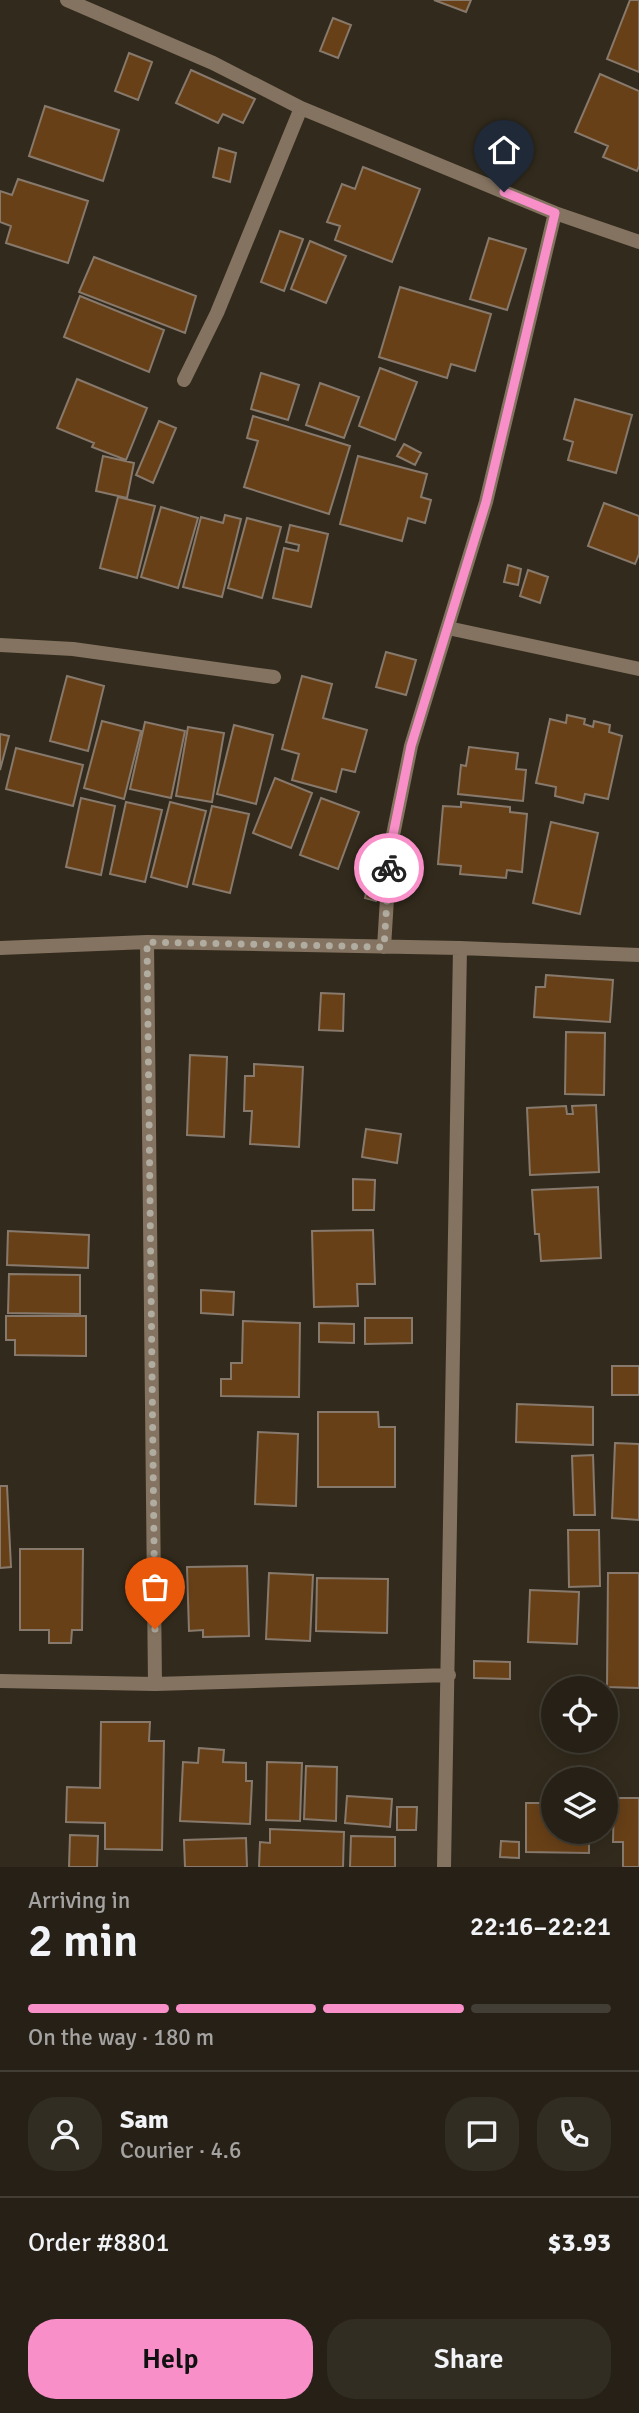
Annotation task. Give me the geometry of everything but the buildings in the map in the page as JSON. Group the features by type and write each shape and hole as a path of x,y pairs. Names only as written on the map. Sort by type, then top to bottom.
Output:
{"street":[{"path":"67,0 213,62 301,108 555,213 639,242"},
{"path":"184,380 217,313 301,108"},
{"path":"384,947 390,850 408,759 486,502 555,213"},
{"path":"448,628 639,669"},
{"path":"0,645 73,649 274,677"},
{"path":"147,942 155,1684"},
{"path":"0,948 147,942 460,948 639,956"},
{"path":"444,1867 460,948"},
{"path":"0,1681 155,1684 449,1675"}],"way so far":[{"path":"155,1629 147,942 384,947 389,868"}],"route":[{"path":"389,868 390,850 411,746 486,502 555,213 504,192"}]}
